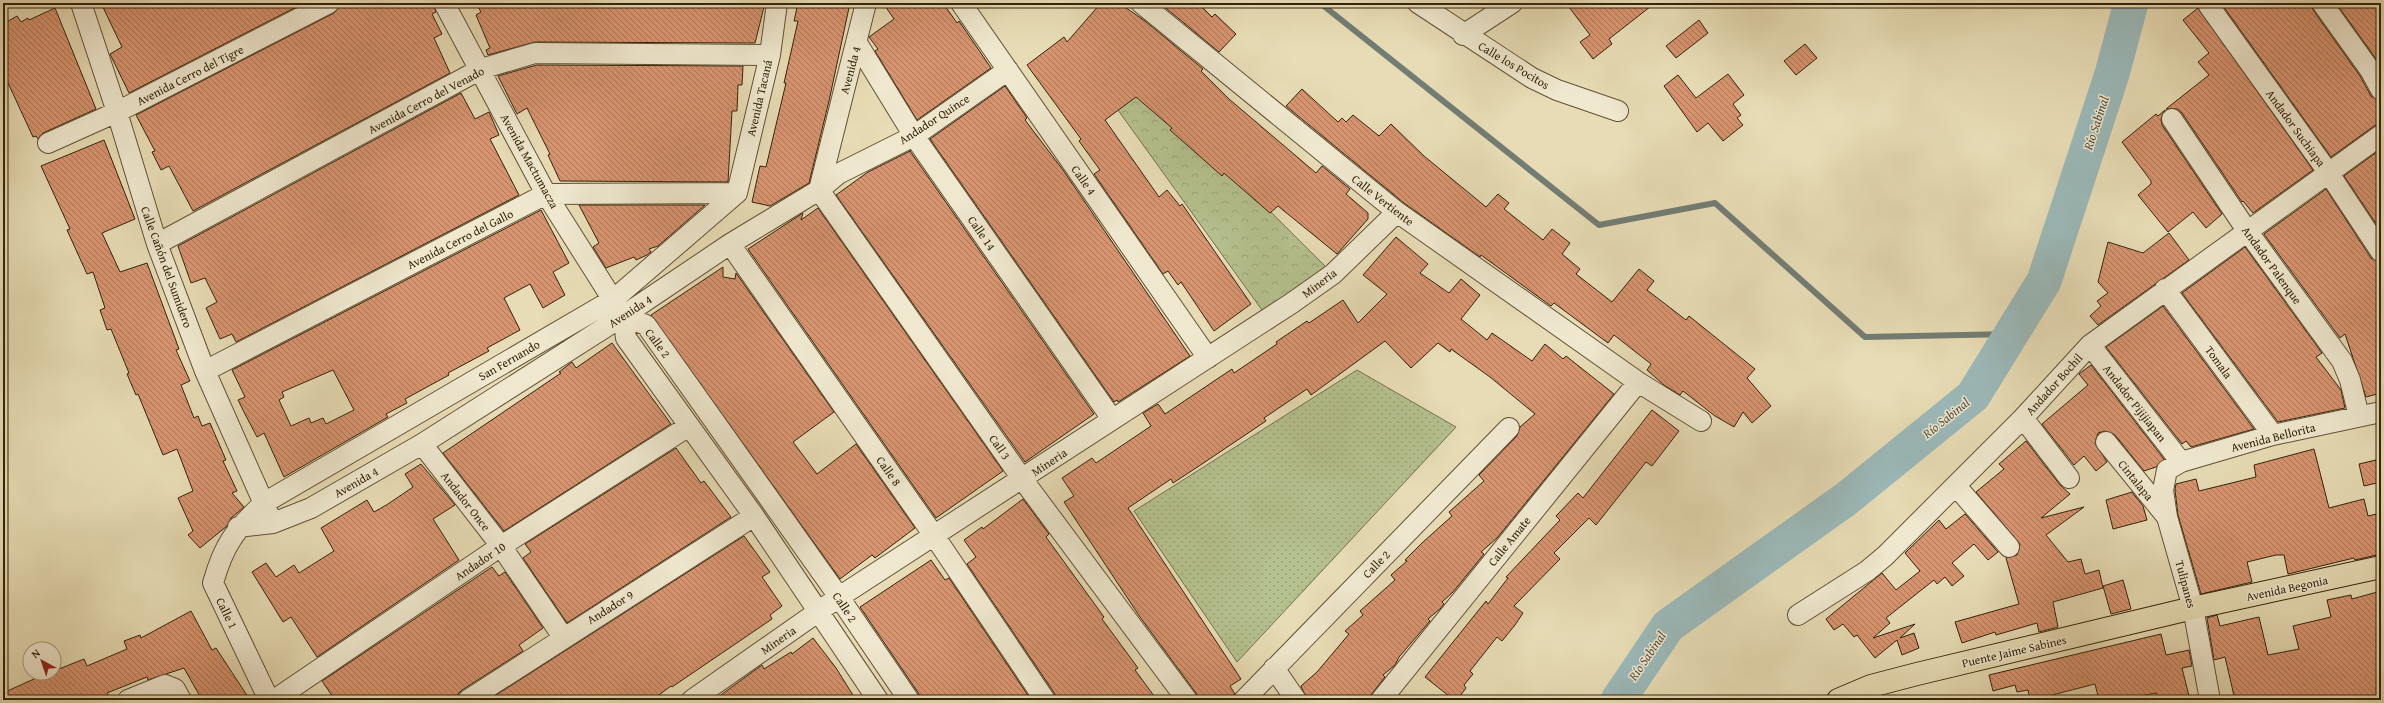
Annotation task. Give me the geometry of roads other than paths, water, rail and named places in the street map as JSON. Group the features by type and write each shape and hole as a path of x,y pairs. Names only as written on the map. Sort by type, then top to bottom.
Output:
{"main road":[{"name":"Avenida Begonia","path":"2193,608 2381,567"},
{"name":"Puente Jaime Sabines","path":"1838,700 1871,686 1917,674 2193,608"}],"street":[{"name":"Calle Cañón del Sumidero","path":"81,3 117,112 156,244 205,371 272,523"},
{"name":"Avenida Cerro del Tigre","path":"48,143 117,112 329,3"},
{"name":"Avenida Mactumacza","path":"444,3 546,194 619,307"},
{"name":"Avenida Tacaná","path":"737,192 770,55 777,3"},
{"name":"Avenida 4","path":"272,523 311,508 422,444 619,307 730,244 818,190 857,43 866,3"},
{"name":"Calle 4","path":"961,3 1208,358"},
{"name":"Calle Vertiente","path":"1141,3 1397,212 1638,382 1701,421"},
{"name":"Calle los Pocitos","path":"1418,3 1463,35 1532,78 1557,90 1618,111"},
{"path":"1463,35 1512,3"},
{"path":"2322,3 2370,70 2381,90"},
{"name":"Andador Suchiapa","path":"2209,6 2328,172 2381,252"},
{"name":"Calle 14","path":"857,43 914,136 1112,419"},
{"name":"Avenida Cerro del Venado","path":"156,244 480,70 536,53 770,55"},
{"name":"Andador Quince","path":"818,190 838,174 914,136 1008,70"},
{"name":"Andador Palenque","path":"2172,120 2248,232 2342,361 2350,380 2360,416"},
{"name":"Andador Bochil","path":"1798,615 1867,572 1956,486 2023,418 2090,345 2165,289 2248,232 2328,172 2381,135"},
{"name":"Call 3","path":"818,190 1023,480 1187,700"},
{"name":"Avenida Cerro del Gallo","path":"205,371 546,194 737,192"},
{"name":"San Fernando","path":"264,503 619,307 737,192"},
{"name":"Mineria","path":"692,700 839,597 1023,480 1112,419 1292,303 1333,274 1397,212"},
{"name":"Calle 8","path":"730,244 934,536 1045,700"},
{"name":"Tomala","path":"2165,289 2273,435"},
{"name":"Calle 2","path":"619,307 626,338 754,516 817,612 878,700"},
{"name":"Calle 2","path":"619,307 646,325 839,597 909,700"},
{"name":"Andador Pijijiapan","path":"2090,345 2174,466"},
{"name":"Calle Amate","path":"1381,700 1638,382"},
{"name":"Avenida Bellorita","path":"2174,466 2273,435 2381,412"},
{"path":"2023,418 2069,478"},
{"name":"Andador 10","path":"274,700 501,546 689,426"},
{"name":"Calle 2","path":"1244,700 1508,428"},
{"name":"Cintalapa","path":"2106,442 2167,517"},
{"name":"Andador Once","path":"422,444 501,546 563,637"},
{"name":"Tulipanes","path":"2174,466 2162,490 2167,517 2193,608 2210,700"},
{"path":"1956,486 2010,547"},
{"name":"Calle 1","path":"264,503 238,527 221,554 213,583 269,700"},
{"name":"Andador 9","path":"468,700 563,637 754,516"},
{"path":"238,527 272,523"},
{"path":"1274,668 1296,700"},
{"path":"128,700 165,685 175,689 181,700"}],"waterway":[{"path":"1320,3 1599,225 1715,203 1865,337 2012,334"},
{"name":"Río Sabinal","path":"1618,700 1668,626 1846,499 1973,396 2044,281 2112,74 2131,3"}]}
